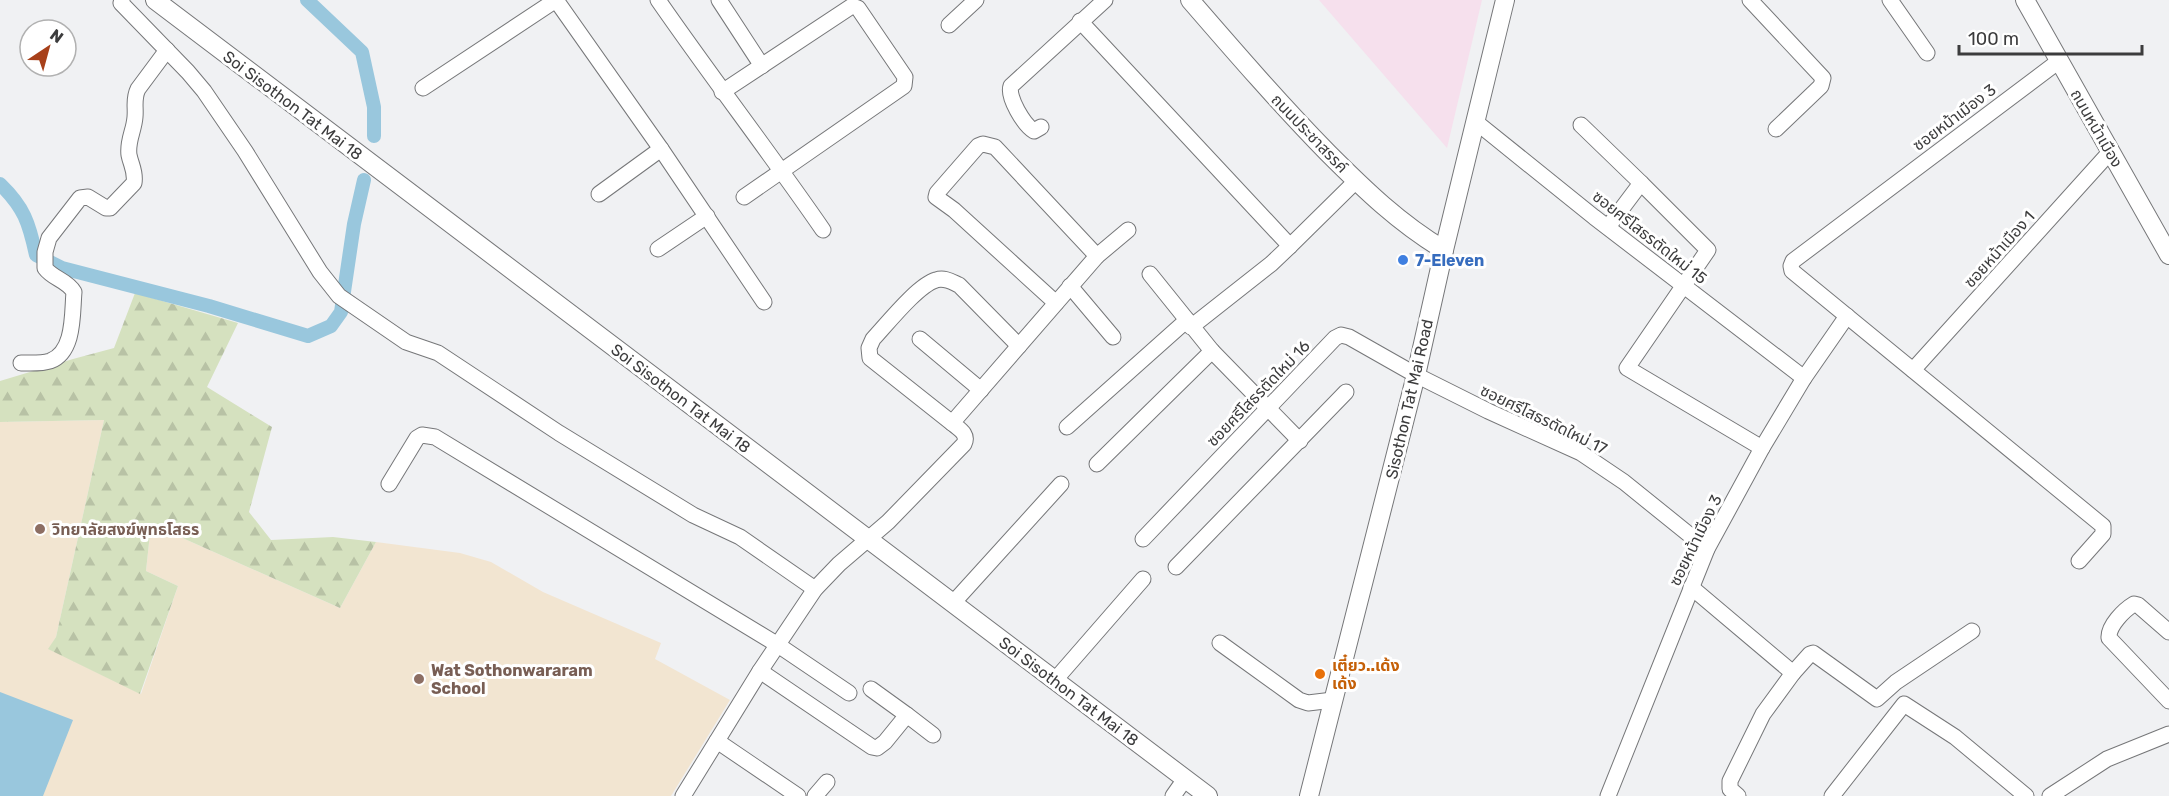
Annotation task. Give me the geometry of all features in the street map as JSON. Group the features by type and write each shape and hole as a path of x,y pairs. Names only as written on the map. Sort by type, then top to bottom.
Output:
{"street":[{"path":"122,0 121,3 198,84 223,118 324,279 345,301 406,342 438,353 559,434 693,515 740,537 815,590"},
{"name":"Soi Sisothon Tat Mai 18","path":"155,0 1208,796"},
{"path":"423,88 556,0 661,148 764,302"},
{"path":"658,0 823,231"},
{"path":"719,0 762,66"},
{"path":"1041,127 1034,131 1027,126 1010,97 1011,86 1105,0"},
{"name":"ถนนประชาสรรค์","path":"1190,0 1299,123 1356,182 1402,223 1444,250"},
{"name":"Sisothon Tat Mai Road","path":"1309,796 1416,375 1505,0"},
{"path":"1750,0 1823,78 1821,86 1776,129"},
{"path":"1890,0 1927,53"},
{"name":"ถนนหน้าเมือง","path":"2025,0 2169,255"},
{"path":"949,25 974,1"},
{"path":"722,92 852,6 858,8 905,77 904,86 744,197"},
{"path":"1080,21 1290,246"},
{"path":"21,363 52,361 62,351 70,333 74,292 66,283 47,272 45,257 49,238 80,198 88,197 110,208 134,183 129,139 135,118 135,96 167,50"},
{"name":"ซอยหน้าเมือง 3","path":"2059,61 1793,261 1791,266 1792,270 1847,316 2103,526 2103,534 2079,561"},
{"name":"ซอยศรีโสธรตัดใหม่ 15","path":"1476,122 1804,378"},
{"path":"1581,125 1708,250 1627,368 1762,448"},
{"path":"1056,303 954,210 936,197 978,146 983,144 995,147 1097,256"},
{"path":"599,194 661,148"},
{"name":"ซอยหน้าเมือง 1","path":"1913,370 2110,152"},
{"path":"1067,427 1189,324 1271,264 1356,182"},
{"path":"1608,227 1641,183"},
{"path":"658,249 707,216"},
{"path":"952,423 1097,256 1128,230"},
{"path":"1150,274 1212,351 1300,441"},
{"path":"683,796 760,671 815,590 839,564 869,540 966,440 965,435 952,423 870,358 869,348 873,339 924,286 937,279 947,279 959,285 1019,346"},
{"path":"1070,286 1113,337"},
{"name":"ซอยหน้าเมือง 3","path":"1608,796 1707,549 1762,448 1804,378 1847,316"},
{"name":"ซอยศรีโสธรตัดใหม่ 16","path":"1143,538 1335,338 1341,335 1349,337 1416,375"},
{"path":"920,339 981,390"},
{"path":"1097,464 1212,351"},
{"name":"ซอยศรีโสธรตัดใหม่ 17","path":"1416,375 1581,453 1624,482 1707,549"},
{"path":"1176,567 1346,392"},
{"path":"389,484 417,438 422,435 435,437 778,645 849,693"},
{"path":"953,603 1061,484"},
{"path":"1055,680 1143,579"},
{"path":"1691,587 1793,673"},
{"path":"2169,632 2134,604 2110,628 2108,633 2109,638 2169,701"},
{"path":"1738,796 1731,789 1730,781 1763,714 1810,654 1813,653 1875,699 1879,699 1896,682 1972,632"},
{"path":"1220,643 1299,700 1308,703 1333,700"},
{"path":"760,671 872,747 881,746 907,715"},
{"path":"871,689 933,735"},
{"path":"1886,691 1955,737 2026,796"},
{"path":"1832,796 1904,704"},
{"path":"2050,796 2107,759 2169,734"},
{"path":"717,741 798,796"},
{"path":"1173,796 1185,779"},
{"path":"815,796 827,782"}],"shaded area":[{"path":"1319,0 1482,0 1447,148"},
{"name":"Wat Sothonwararam School","path":"104,420 56,637 49,649 141,694 178,586 146,571 151,524 340,608 376,542 460,553 491,562 543,592 661,643 655,659 730,700 671,796 0,796 0,422"}],"green space":[{"path":"135,293 238,323 207,387 272,427 249,512 271,540 333,537 376,542 340,608 151,524 146,571 178,586 140,694 48,649 56,637 104,420 0,422 0,381 114,348"}],"water":[{"path":"0,692 73,720 43,796 0,796"}],"waterway":[{"path":"307,0 362,52 374,107 374,136"},
{"path":"0,184 20,208 31,234 36,255 62,268 209,306 308,336 331,326 341,312 354,224 364,180"}],"place":[{"name":"7-Eleven","path":"1403,260"},
{"name":"วิทยาลัยสงฆ์พุทธโสธร","path":"40,529"},
{"name":"เตี๋ยว..เด้ง เด้ง","path":"1320,674"},
{"name":"Wat Sothonwararam School","path":"419,679"}]}
